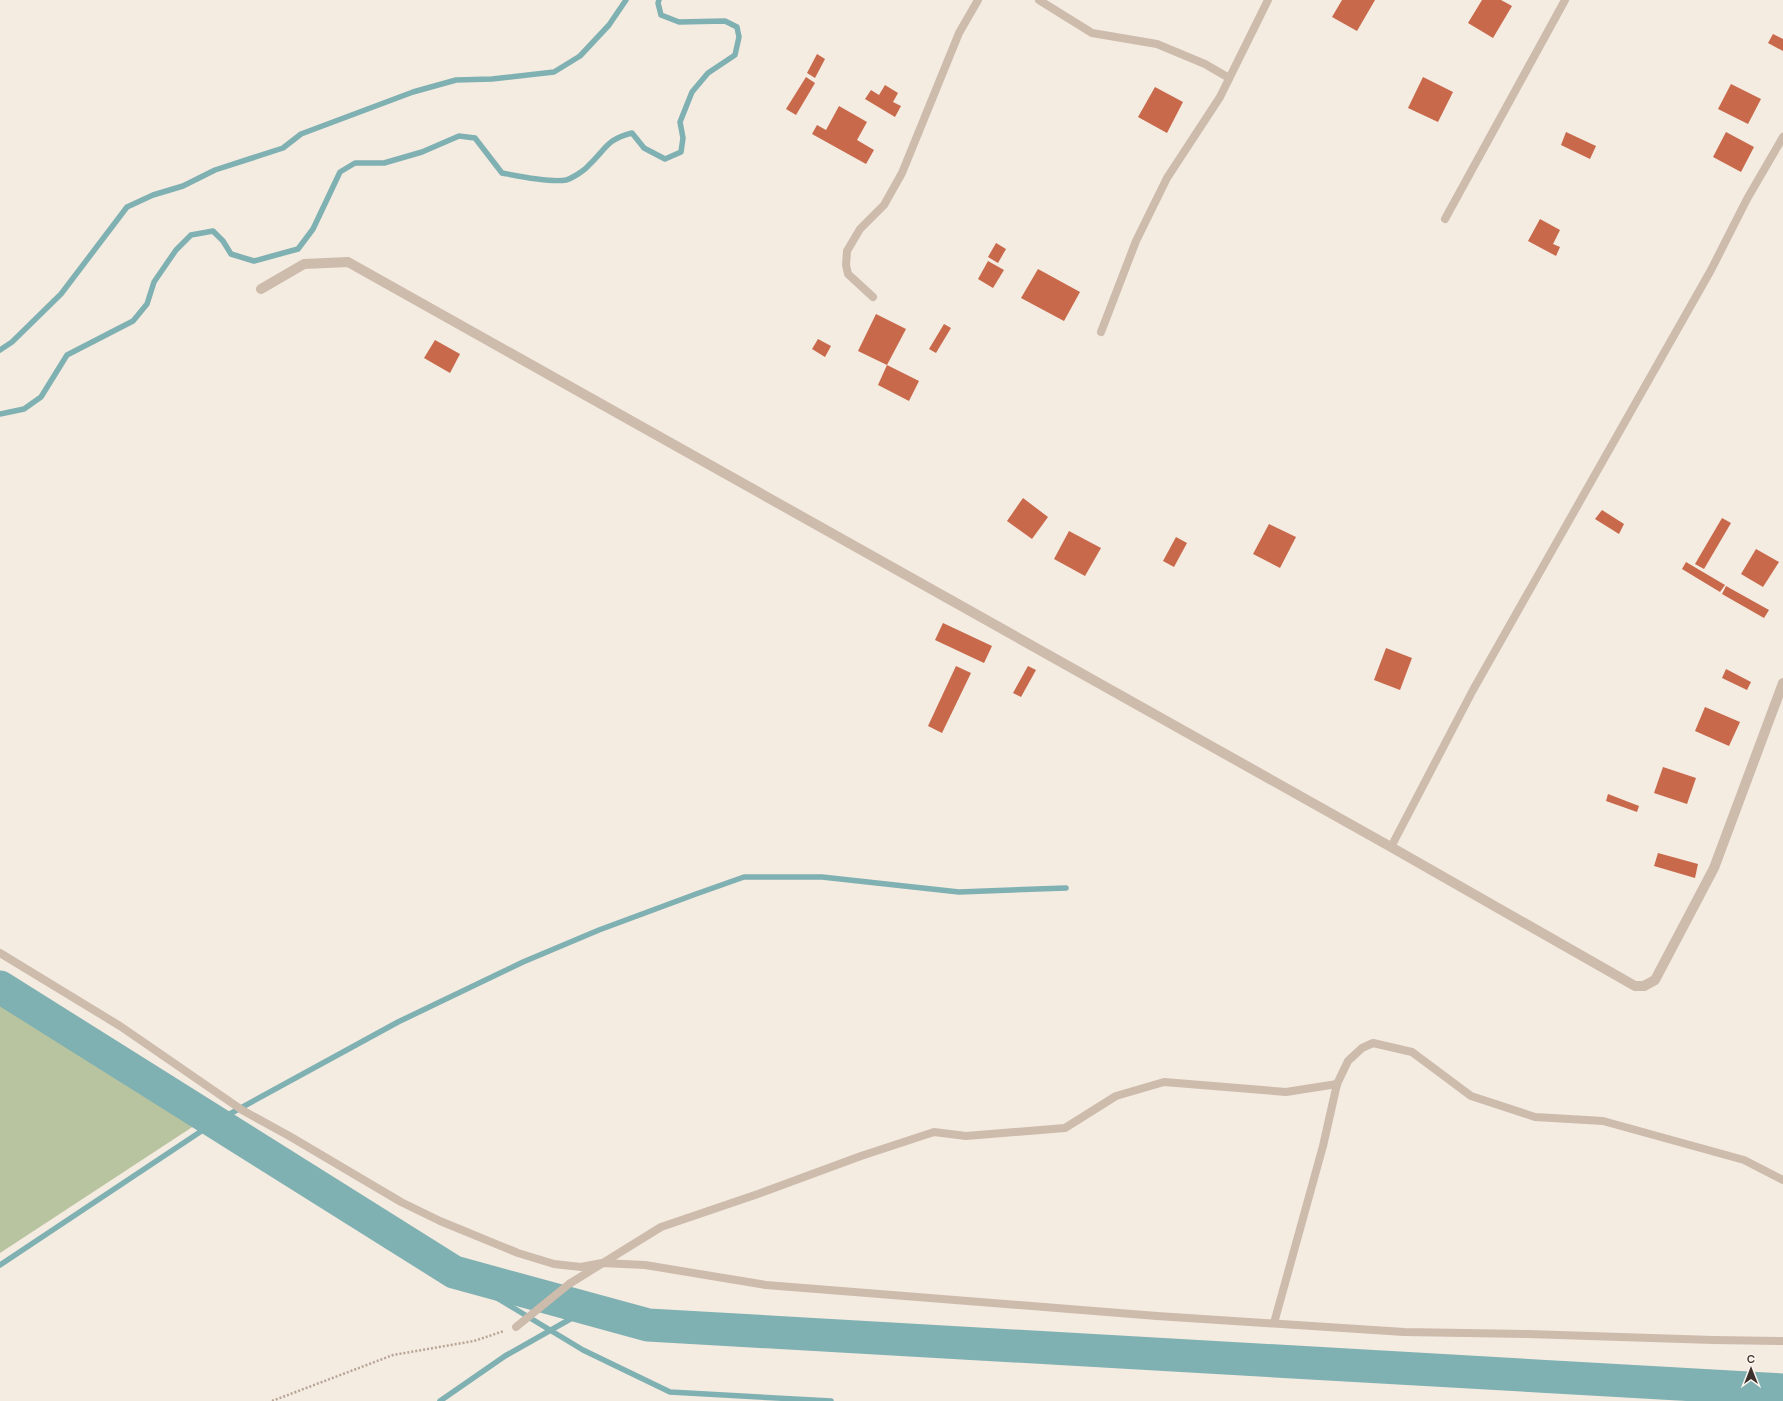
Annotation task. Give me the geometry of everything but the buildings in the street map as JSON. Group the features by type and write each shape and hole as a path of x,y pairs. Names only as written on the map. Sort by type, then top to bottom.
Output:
{"street":[{"path":"262,289 304,264 348,262 1391,847 1635,986 1644,986 1655,980 1714,868 1783,683"}],"lane":[{"path":"872,297 848,274 846,265 847,250 860,229 884,205 902,173 959,33 978,0"},
{"path":"1039,0 1092,33 1157,44 1205,64 1229,78"},
{"path":"1101,332 1136,241 1167,178 1220,97 1268,0"},
{"path":"1445,219 1565,0"},
{"path":"1391,847 1473,690 1711,270 1748,199 1783,137"},
{"path":"0,954 120,1026 242,1110 401,1202 440,1221 511,1250 554,1264 581,1267 602,1263 645,1265 766,1285 1274,1324 1404,1332 1783,1341"},
{"path":"1274,1324 1323,1146 1337,1084 1348,1061 1362,1048 1373,1042 1412,1052 1471,1096 1535,1117 1604,1122 1744,1160 1783,1180"},
{"path":"516,1327 568,1284 661,1227 758,1194 861,1156 934,1132 966,1136 1065,1128 1116,1096 1164,1082 1286,1092 1337,1084"}],"path":[{"path":"272,1401 393,1355 474,1341 516,1327"}],"green space":[{"path":"0,998 200,1122 0,1253"}],"waterway":[{"path":"0,350 12,342 61,294 127,207 153,195 183,186 215,170 283,148 301,134 413,92 456,80 492,79 554,72 580,56 609,25 626,0"},
{"path":"0,414 24,409 41,397 67,355 133,321 147,304 154,282 176,250 191,235 213,231 223,241 231,254 254,261 298,249 313,229 340,172 355,163 384,163 422,152 459,136 475,138 502,173 534,179 559,181 569,179 579,174 617,138 632,133 644,148 665,159 681,152 683,138 680,122 692,92 708,73 735,55 739,37 737,27 725,21 679,22 661,15 658,3 659,0"},
{"path":"0,1265 215,1122 398,1022 523,962 599,930 744,877 822,877 959,892 1066,888"},
{"path":"0,987 454,1272 648,1325 1783,1390"},
{"path":"454,1272 583,1350 670,1392 831,1401"},
{"path":"440,1401 505,1356 588,1309"}]}
